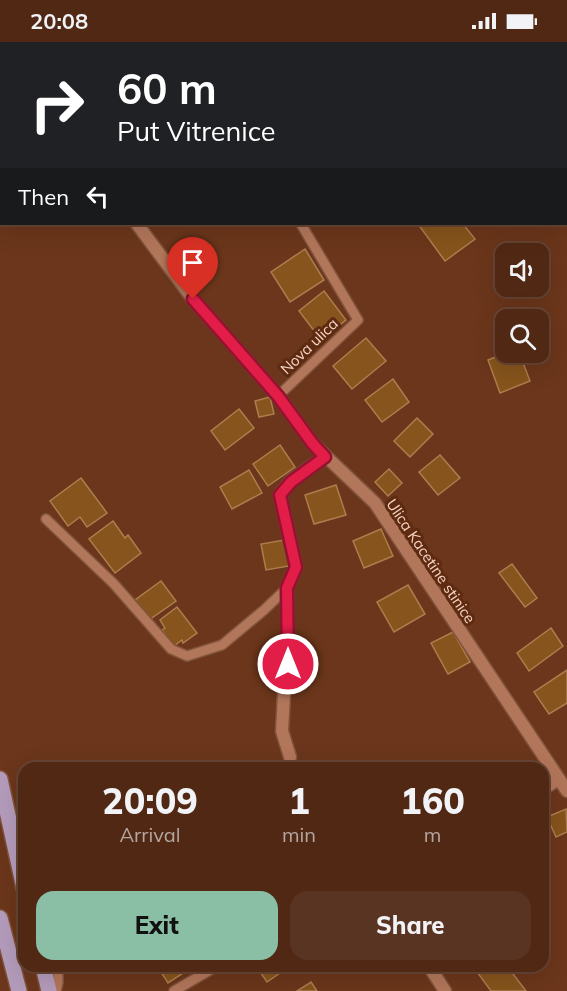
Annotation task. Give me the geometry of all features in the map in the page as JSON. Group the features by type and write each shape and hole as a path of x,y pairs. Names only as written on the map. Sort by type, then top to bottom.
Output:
{"main road":[{"path":"0,779 18,863"},
{"path":"0,918 19,991"},
{"path":"44,972 49,991"}],"street":[{"name":"Ulica Kacetine stinice","path":"138,225 193,299 278,396 313,444 375,503 548,762"},
{"path":"290,757 282,731 288,664 287,588 296,567 280,495 291,482 325,457"},
{"name":"Ulica Kacetine stinice","path":"549,764 567,791"},
{"path":"549,785 559,779"},
{"path":"433,972 446,991"}],"lane":[{"name":"Nova ulica","path":"278,396 358,320 302,225"},
{"path":"46,519 114,584 171,649 187,656 222,645 287,588"},
{"path":"9,826 18,837"},
{"path":"56,991 58,972"},
{"path":"174,991 207,972"}],"building":[{"path":"419,225 464,225 475,239 445,261"},
{"path":"305,249 324,280 290,302 271,272"},
{"path":"324,291 346,320 321,340 299,311"},
{"path":"366,338 386,361 352,389 333,366"},
{"path":"495,357 495,363 523,363 530,381 500,393 488,360"},
{"path":"393,379 409,402 382,422 365,400"},
{"path":"270,397 274,414 259,417 255,401"},
{"path":"239,409 254,428 225,450 211,431"},
{"path":"417,418 433,434 410,457 394,441"},
{"path":"280,445 295,467 268,486 253,464"},
{"path":"440,455 460,478 438,495 419,472"},
{"path":"389,469 402,483 388,496 375,482"},
{"path":"249,470 262,493 232,509 220,487"},
{"path":"81,478 107,513 87,527 80,517 68,526 50,501"},
{"path":"336,485 346,515 314,524 305,495"},
{"path":"113,521 125,538 128,535 141,553 115,573 89,539"},
{"path":"381,529 393,556 364,568 353,541"},
{"path":"284,540 289,566 266,570 261,544"},
{"path":"512,564 537,598 525,607 499,573"},
{"path":"161,581 176,601 149,620 135,600"},
{"path":"408,585 425,614 394,632 377,602"},
{"path":"177,607 197,633 183,643 182,640 174,646 162,630 165,628 160,620"},
{"path":"551,628 563,646 529,671 517,653"},
{"path":"453,632 470,662 448,674 431,643"},
{"path":"567,670 567,703 549,714 534,692"},
{"path":"566,809 567,832 556,837 549,816"},
{"path":"161,972 185,972 168,983"},
{"path":"260,972 281,972 267,982"},
{"path":"477,972 512,972 526,991 491,991"},
{"path":"311,982 317,991 297,991"}],"route":[{"path":"193,299 278,396 325,457 291,482 280,495 296,567 287,588 288,664"}]}
